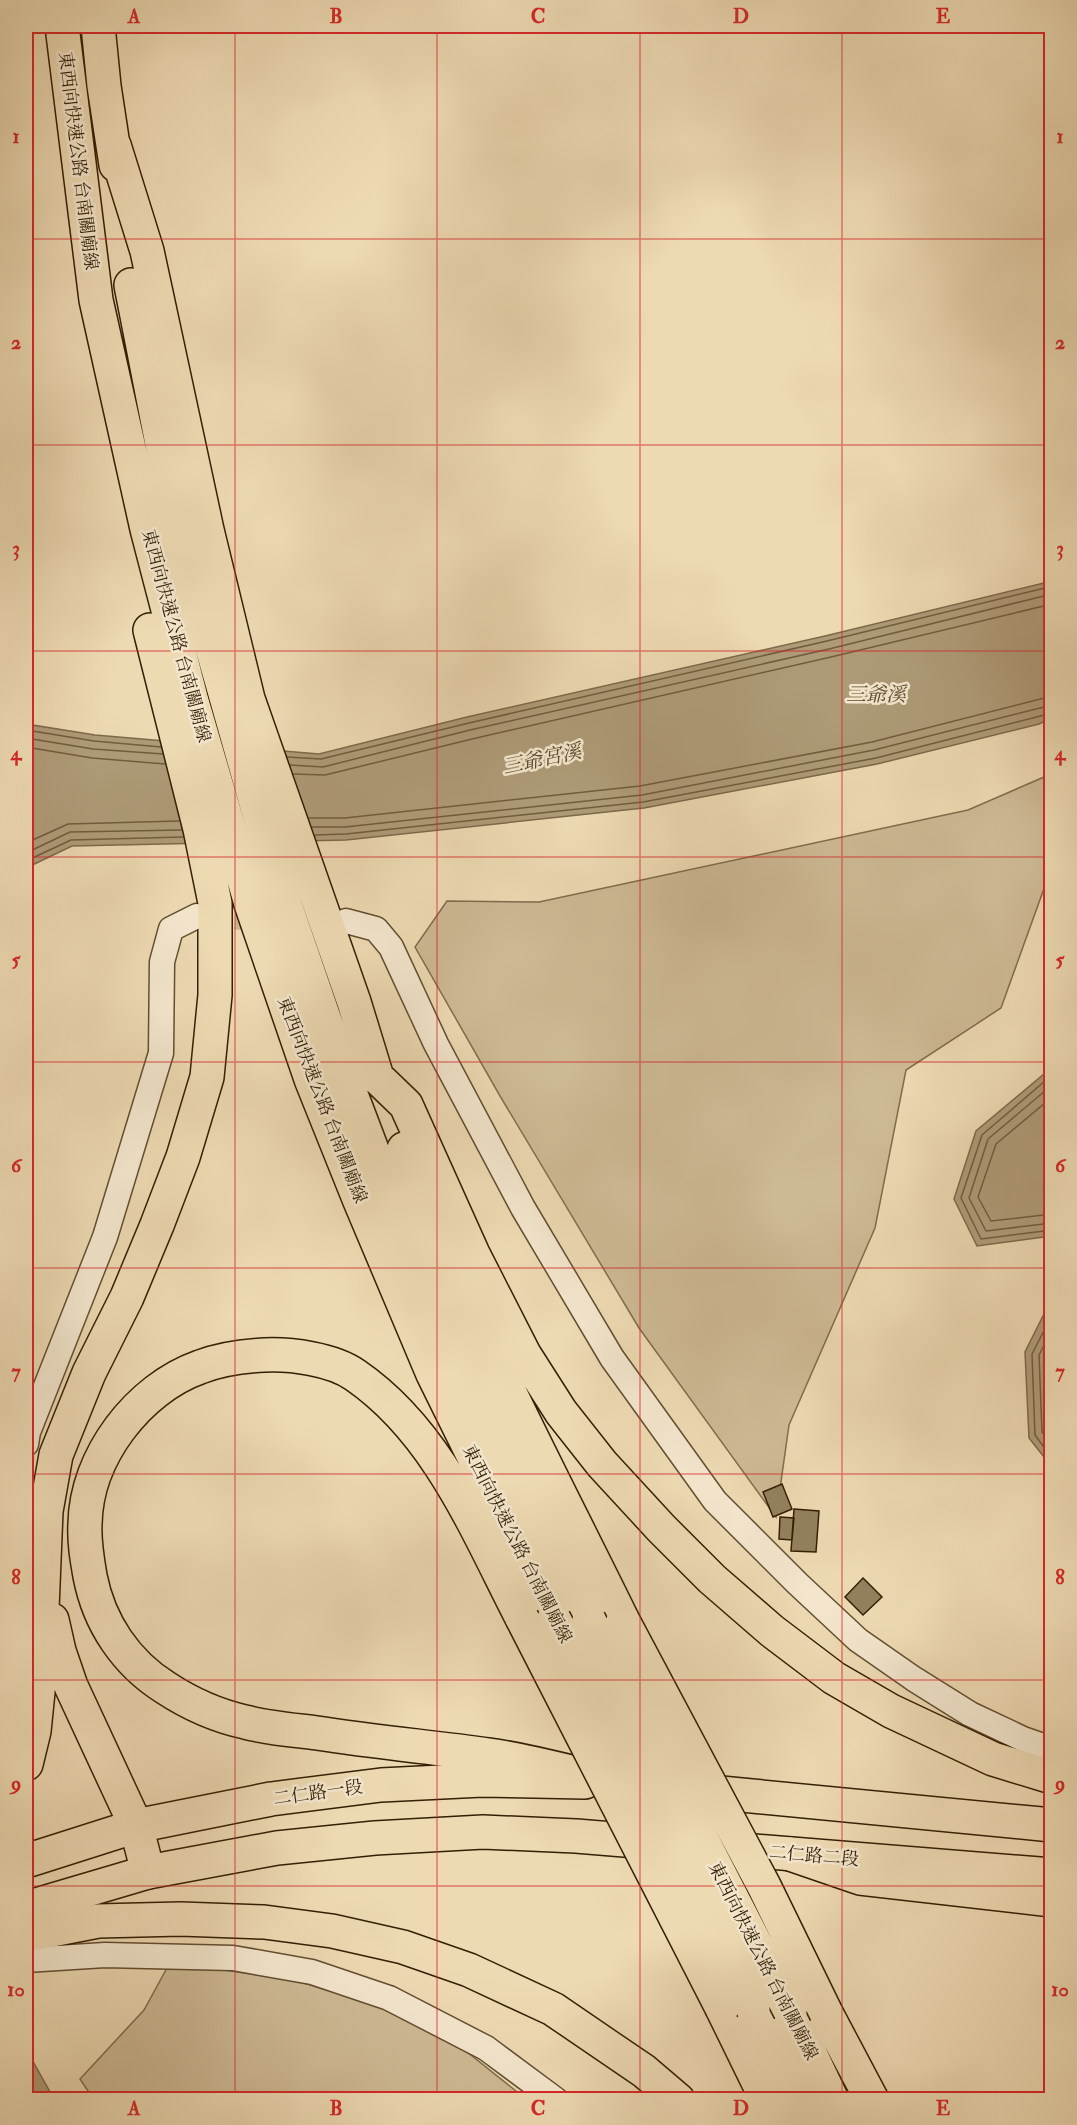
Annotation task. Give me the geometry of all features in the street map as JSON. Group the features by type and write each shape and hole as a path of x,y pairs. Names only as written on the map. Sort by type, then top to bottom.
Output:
{"main road":[{"name":"東西向快速公路 台南關廟線","path":"62,26 96,300 110,446 127,532 179,698 311,1079 428,1363 554,1619 738,2008 798,2100"},
{"name":"東西向快速公路 台南關廟線","path":"99,26 104,86 114,145 129,270 179,531 237,698 285,905 344,1076 391,1200 473,1388 589,1620 790,2011 832,2100"},
{"path":"26,1764 34,1731 39,1682 46,1511 56,1455 89,1373 127,1297 157,1225 183,1157 207,1077 215,995 200,829 179,698"},
{"path":"237,698 333,913 377,1077 421,1193 460,1283 508,1388 623,1621 764,1886 826,2013 872,2100"},
{"path":"377,1077 406,1105 473,1254 524,1354 561,1412 602,1464 661,1528 712,1579 772,1631 834,1678 891,1711 993,1758 1052,1777"},
{"path":"766,2100 738,2008 522,1618 461,1499 425,1441 386,1399 352,1372 319,1360 279,1354 238,1357 198,1367 164,1385 133,1412 107,1445 92,1481 84,1520 86,1552 93,1593 109,1630 131,1662 165,1688 204,1708 244,1722 360,1740 493,1755 618,1783 1052,1825"},
{"path":"26,1908 148,1872 136,1826 71,1686 59,1651 44,1574"},
{"name":"二仁路一段","path":"26,1861 136,1826 271,1799 381,1785 482,1780 618,1783"},
{"name":"二仁路二段","path":"148,1872 277,1848 375,1838 483,1832 576,1836 1052,1875"},
{"path":"790,1854 860,1878 1052,1900"},
{"path":"26,1935 98,1921 181,1919 264,1922 332,1931 404,1947 469,1970 553,2009 644,2071 678,2100"}],"street":[{"path":"26,1444 28,1432 105,1237 161,1053 162,962 171,930 206,910"},
{"path":"333,913 376,929 391,947 436,1044 523,1208 612,1358 715,1501 858,1640 970,1714 1023,1739 1052,1749"},
{"path":"26,1960 105,1955 233,1958 312,1972 388,1998 486,2048 556,2100"}],"shaded area":[{"path":"1051,774 1051,869 1001,1008 906,1070 875,1228 789,1425 776,1517 639,1328 500,1096 415,947 447,901 539,902 968,810"},
{"path":"167,1968 211,1968 297,1981 387,2008 462,2048 526,2099 94,2100 80,2079 144,2010"}],"water":[{"name":"三爺溪","path":"1051,578 1051,718 1039,724 877,764 644,808 346,840 72,846 26,868 26,724 95,735 319,754 467,717 825,636 1044,583"},
{"path":"1051,1068 1051,1236 977,1246 954,1199 976,1131"},
{"path":"1051,1307 1052,1457 1044,1457 1029,1438 1025,1352 1045,1312"},
{"path":"26,2049 54,2099 26,2099"}],"building":[{"path":"782,1484 792,1509 773,1517 763,1492"},
{"path":"794,1509 819,1511 816,1552 791,1551"},
{"path":"780,1517 794,1518 792,1540 779,1539"},
{"path":"863,1578 882,1597 863,1615 845,1597"}],"tunnel":[{"path":"199,916 272,919"}],"water label":[{"name":"三爺宮溪","path":"542,759"}]}
